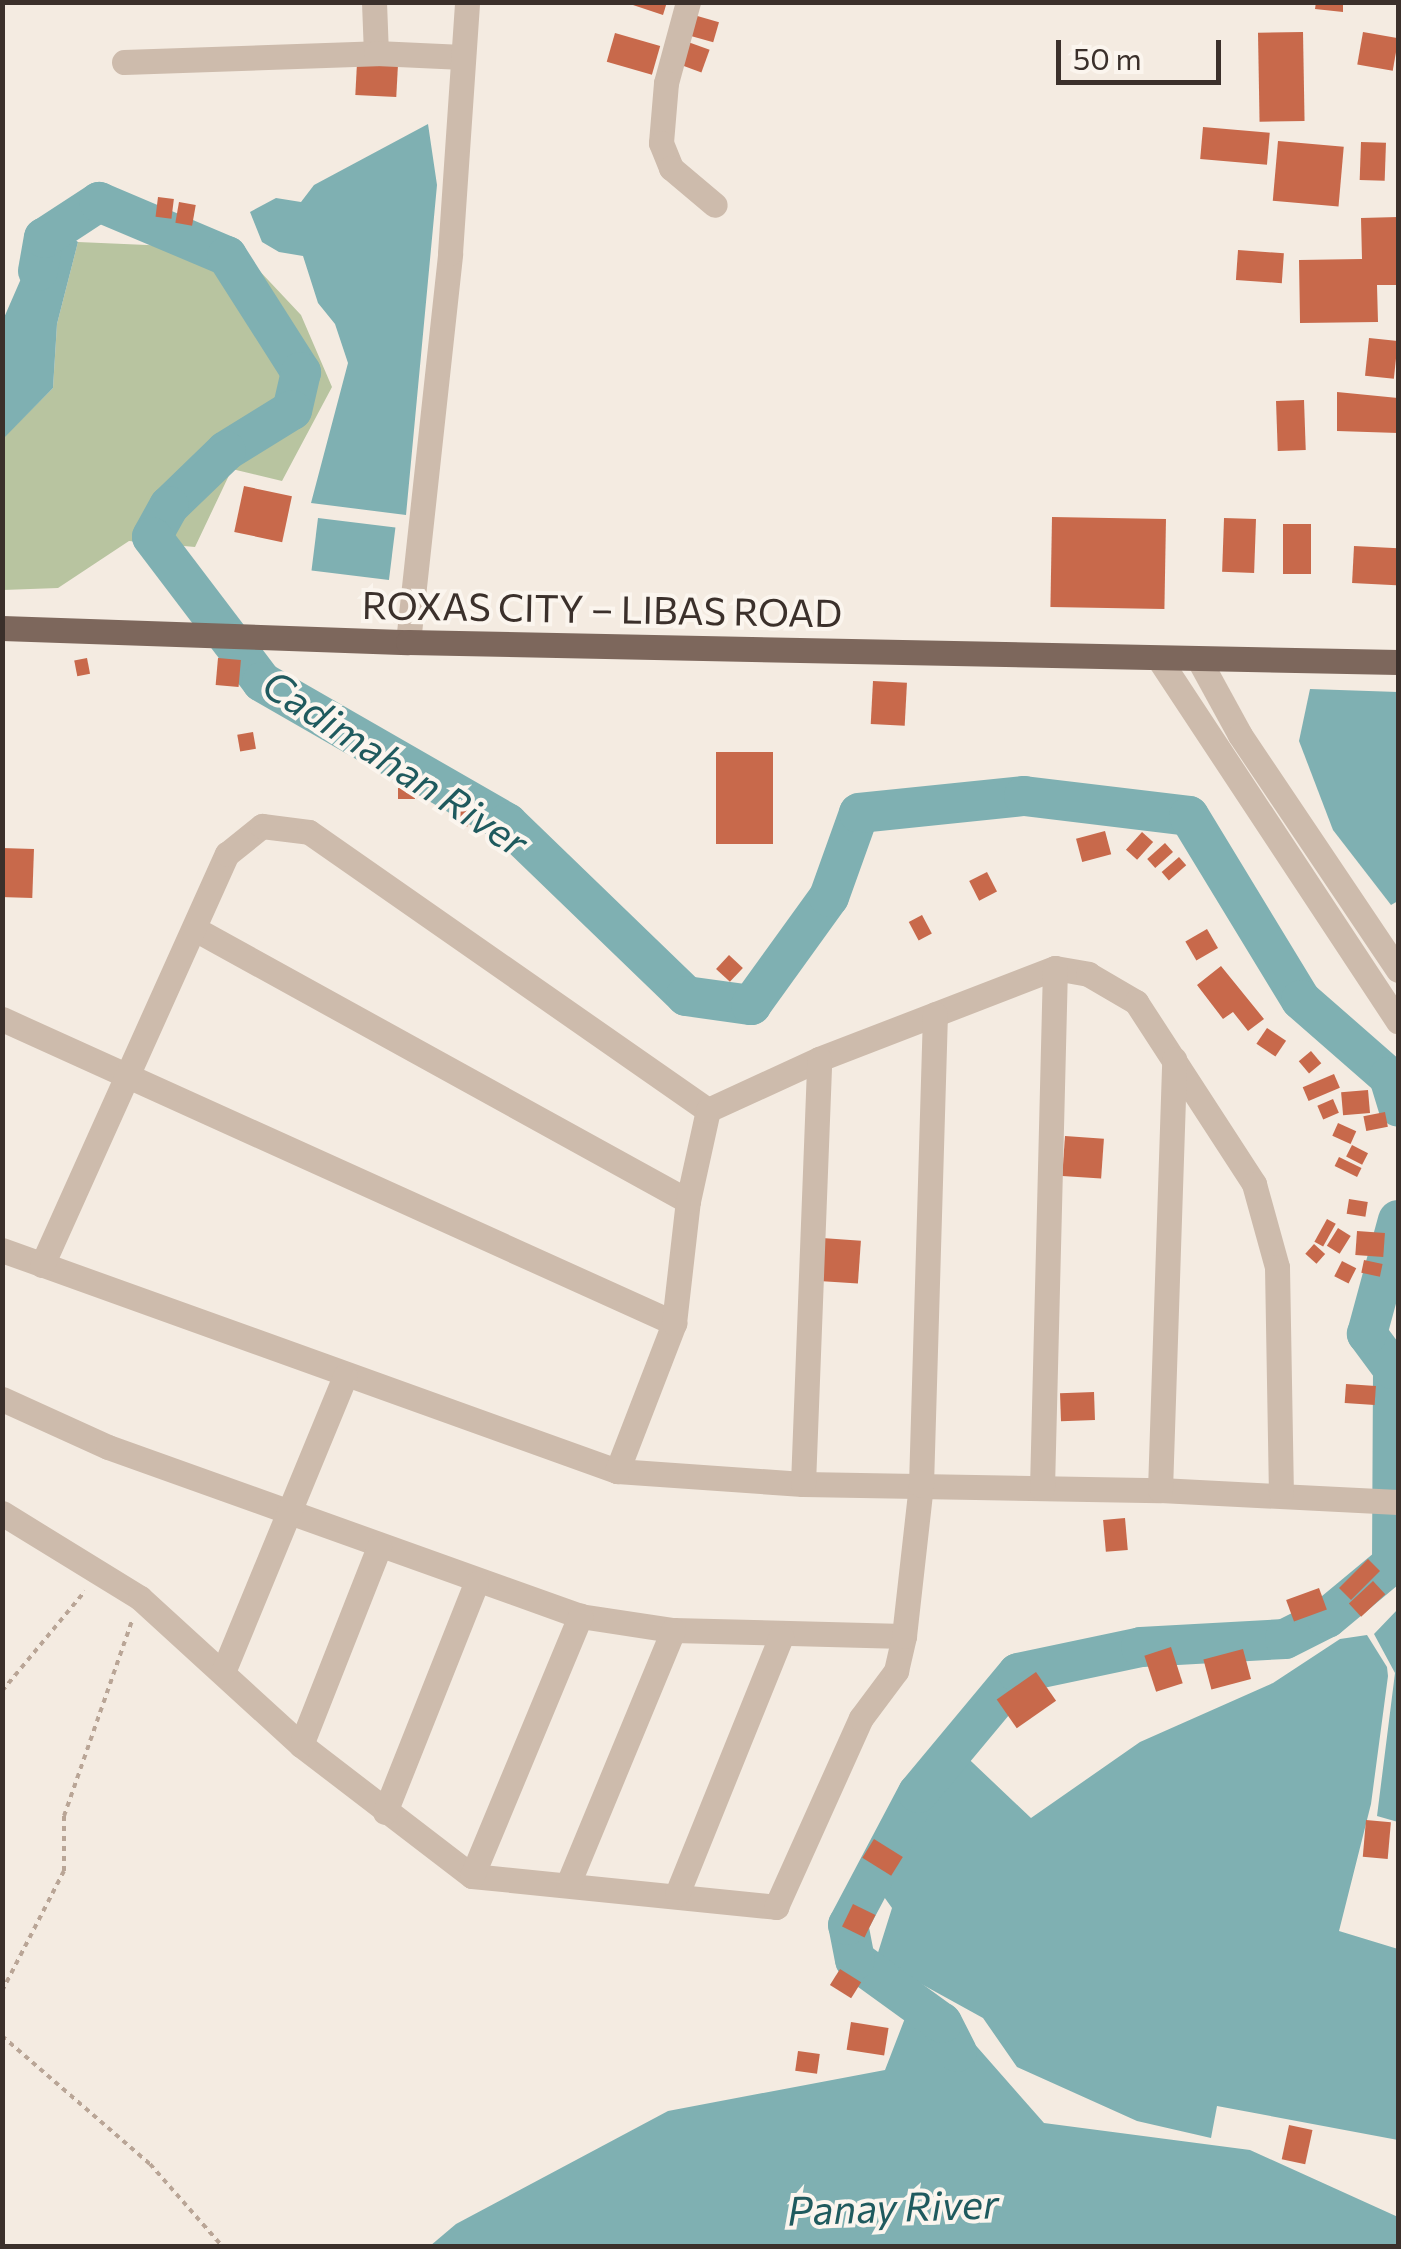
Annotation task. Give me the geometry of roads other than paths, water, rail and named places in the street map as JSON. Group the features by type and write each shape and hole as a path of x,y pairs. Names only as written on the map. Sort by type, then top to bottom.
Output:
{"main road":[{"name":"ROXAS CITY – LIBAS ROAD","path":"2,628 408,642 1398,662"}],"street":[{"path":"374,2 376,53"},
{"path":"408,642 450,253 467,2"},
{"path":"688,2 666,83 662,143 671,168 715,206"},
{"path":"124,62 376,53 463,57"},
{"path":"1159,659 1398,1021"},
{"path":"1199,660 1240,735 1398,970"},
{"path":"42,1265 132,1075 227,854 262,826 309,832 708,1110"},
{"path":"195,929 688,1201"},
{"path":"708,1110 819,1059 1055,968 1088,974 1136,1002 1254,1184 1278,1267 1281,1494"},
{"path":"1042,1488 1055,968"},
{"path":"2,1512 140,1598 301,1745 472,1876 776,1907 861,1718 896,1671 904,1636 921,1485 935,1014"},
{"path":"2,1019 674,1323"},
{"path":"803,1484 819,1059"},
{"path":"1160,1490 1174,1059"},
{"path":"616,1471 674,1323 688,1201 708,1110"},
{"path":"2,1250 616,1471 803,1484 1160,1490 1398,1502"},
{"path":"223,1672 345,1376"},
{"path":"2,1399 108,1447 476,1583 580,1616 674,1630 781,1636 904,1636"},
{"path":"301,1745 380,1548"},
{"path":"385,1812 476,1583"},
{"path":"472,1876 580,1616"},
{"path":"568,1884 674,1630"},
{"path":"677,1894 781,1636"}],"water":[{"path":"428,124 437,185 406,515 311,503 348,363 335,324 318,303 303,256 279,252 262,242 250,212 276,198 301,202 314,185"},
{"path":"47,219 78,242 57,324 53,388 3,439 3,320"},
{"path":"318,518 395,528 389,580 312,571"},
{"path":"1310,689 1398,692 1398,901 1391,905 1333,830 1299,741"},
{"path":"1398,1609 1398,1822 1377,1816 1395,1673 1374,1634"},
{"path":"1367,1635 1387,1667 1388,1676 1371,1804 1339,1931 1398,1949 1398,2140 1217,2106 1211,2138 1137,2121 1017,2067 983,2018 876,1959 892,1908 877,1887 877,1867 923,1786 954,1745 1031,1818 1140,1742 1273,1683 1340,1639"},
{"name":"Panay River","path":"942,2007 1044,2123 1250,2150 1398,2217 1398,2246 430,2246 456,2224 668,2111 885,2070 907,2013"}],"waterway":[{"name":"Cadimahan River","path":"38,271 44,238 99,202 227,256 301,372 292,410 226,451 169,506 152,537 262,682 507,823 686,996 751,1005 829,897 859,813 1024,796 1189,816 1301,1000 1389,1077 1398,1107"},
{"name":"Cadimahan River","path":"957,2052 942,2023 855,1960 848,1925 918,1793 1018,1673 1141,1647 1285,1639 1327,1618 1392,1564 1393,1369 1367,1334 1398,1220"}]}
